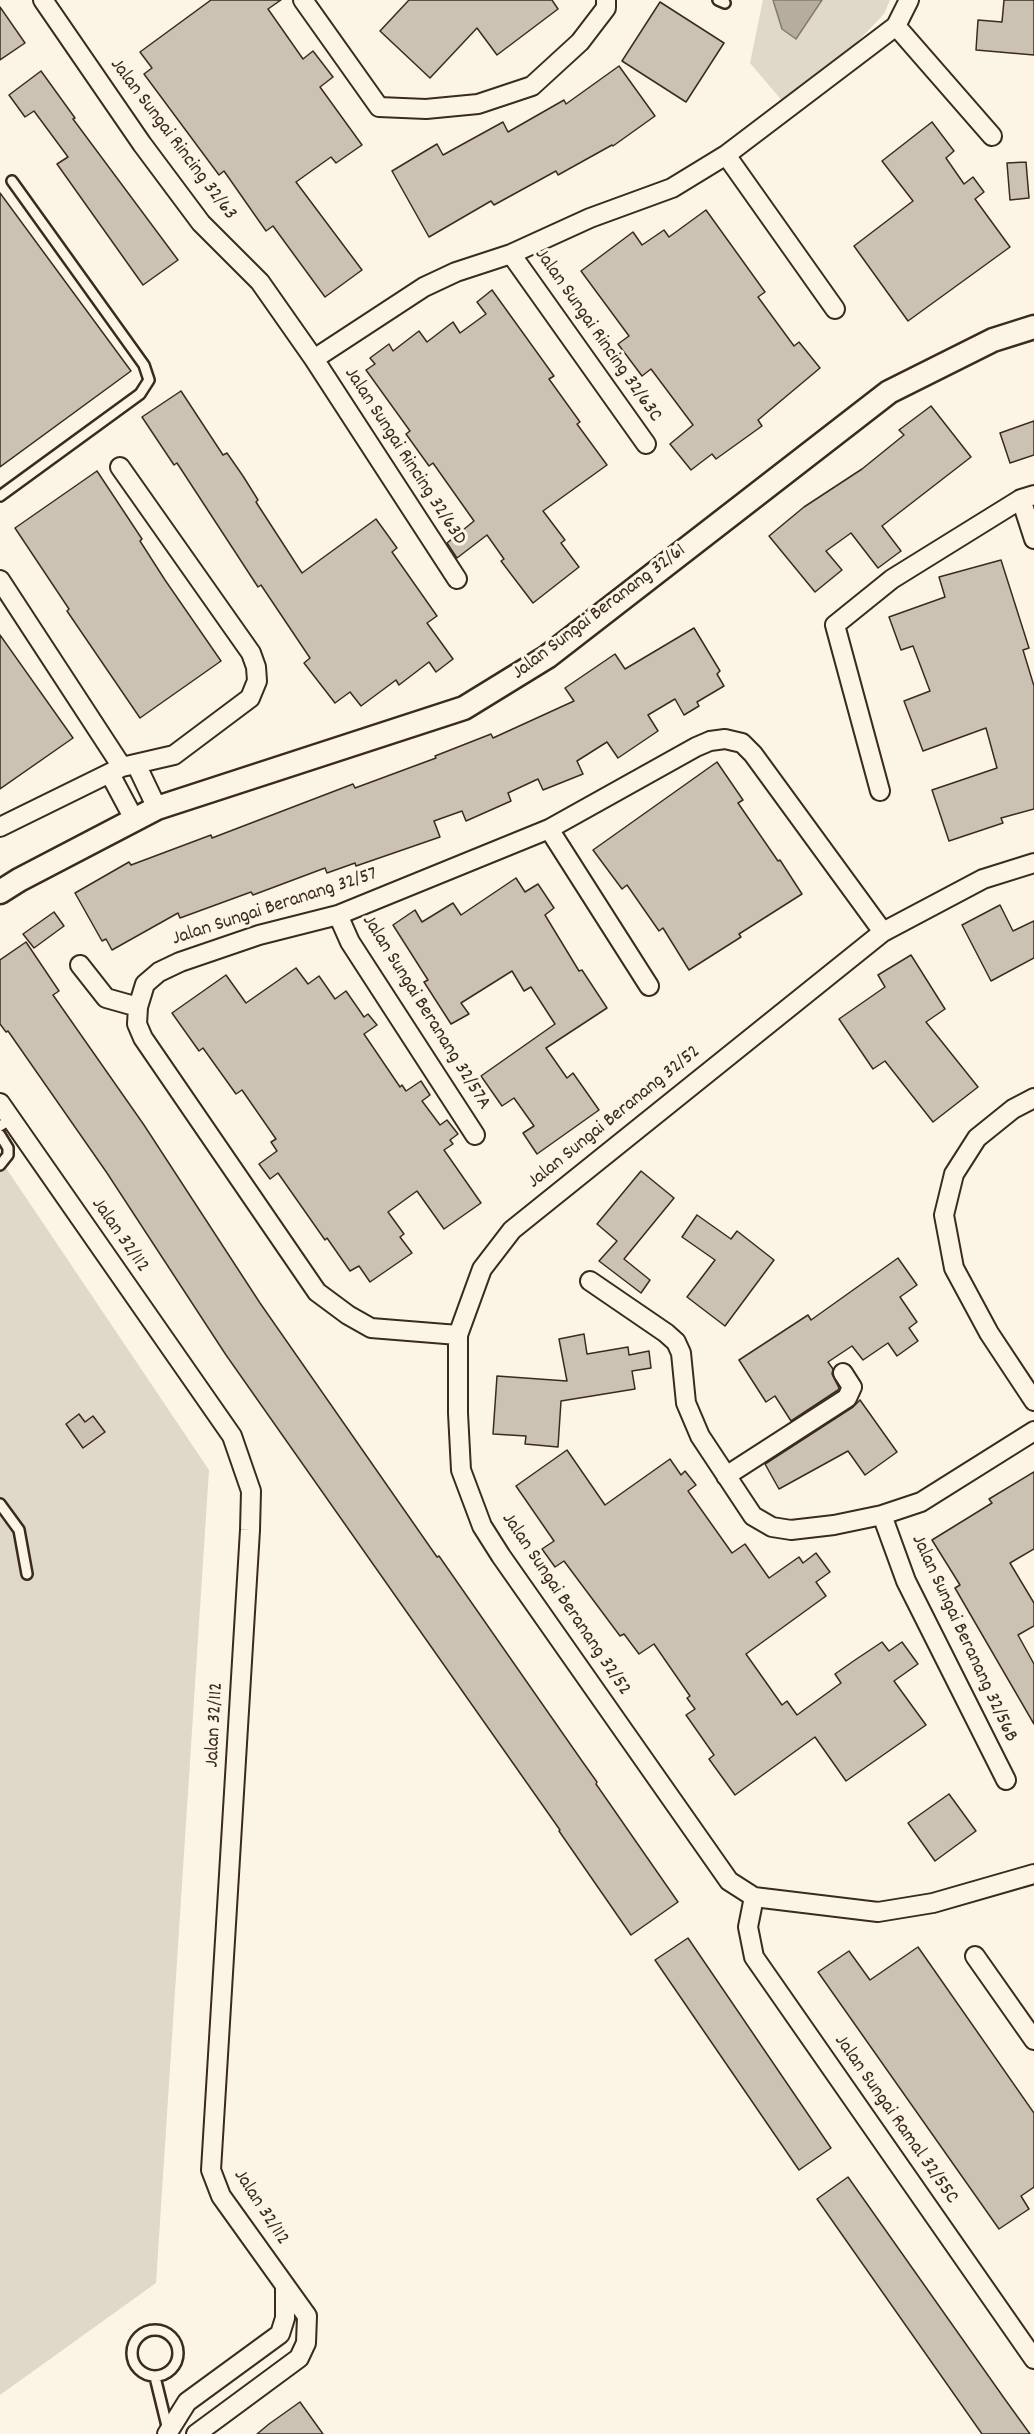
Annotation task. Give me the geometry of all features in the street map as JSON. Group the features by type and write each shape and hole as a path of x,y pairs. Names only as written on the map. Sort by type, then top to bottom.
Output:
{"street":[{"name":"Jalan Sungai Rincing 32/63","path":"43,0 142,144 201,223 260,282 314,359"},
{"path":"303,0 379,107 426,109 478,104 532,86 580,42 606,8 606,0"},
{"path":"314,359 424,287 456,272 511,254 590,218 672,188 726,155 896,26 909,0"},
{"path":"896,26 992,136"},
{"path":"726,155 835,309"},
{"name":"Jalan Sungai Rincing 32/63C","path":"511,254 645,444"},
{"name":"Jalan Sungai Beranang 32/61","path":"0,892 157,808 464,708 547,657 889,392 993,340 1034,327"},
{"name":"Jalan Sungai Rincing 32/63D","path":"314,359 457,579"},
{"path":"0,827 123,768 174,755 250,699 257,681 256,667 251,653 120,466"},
{"path":"880,791 835,625 892,579 1028,497 1034,539"},
{"path":"0,580 123,768 157,808"},
{"name":"Jalan Sungai Beranang 32/57","path":"138,1007 146,984 159,972 259,935 338,915 549,829 696,747 710,741 725,739 742,743 753,754 883,932"},
{"path":"123,768 134,819"},
{"path":"549,829 649,986"},
{"name":"Jalan Sungai Beranang 32/52","path":"1034,863 983,879 883,932 512,1230 482,1269 458,1335 458,1424 461,1470 482,1526 729,1881 754,1897 878,1912 933,1904 1034,1874"},
{"name":"Jalan Sungai Beranang 32/57A","path":"338,915 350,942 475,1135"},
{"path":"80,965 106,998 138,1007 137,1024 143,1038 317,1292 348,1315 371,1328 458,1335"},
{"path":"1034,1098 1013,1109 977,1138 954,1174 944,1215 954,1268 989,1333 1034,1401"},
{"name":"Jalan 32/112","path":"0,1103 5,1123 232,1437 251,1491 211,2170 221,2196 307,2316 306,2343 299,2358 196,2434"},
{"path":"590,1281 676,1342 681,1353 686,1403 700,1436 753,1516 772,1527 791,1530 882,1515 921,1502 1034,1431"},
{"path":"726,1476 847,1398 852,1387 843,1373"},
{"name":"Jalan Sungai Beranang 32/56B","path":"882,1515 906,1581 1006,1780"},
{"name":"Jalan Sungai Ramal 32/55C","path":"754,1897 747,1927 754,1957 1032,2351"},
{"path":"975,1956 1034,2040"},
{"path":"167,2432 187,2402 280,2334 285,2318 285,2285"}],"lane":[{"path":"0,496 140,394 149,380 144,365 12,181"},
{"path":"0,1135 8,1148 8,1155 0,1165"},
{"path":"0,1504 19,1530 27,1574"},
{"path":"155,2330 171,2337 178,2354 176,2363 170,2370 155,2377 138,2369 131,2353 139,2337 155,2330"},
{"path":"155,2377 167,2432"}],"shaded area":[{"path":"763,0 890,0 884,14 835,65 784,103 750,63"},
{"path":"773,0 822,0 796,39 782,29"},
{"path":"0,1159 209,1470 156,2283 0,2395"}],"building":[{"path":"211,0 281,0 268,9 303,59 313,51 333,77 320,87 362,145 336,163 331,157 296,182 362,270 325,297 273,226 266,231 224,171 219,175 144,74 152,68 140,52"},
{"path":"409,0 552,0 558,9 497,55 477,28 430,78 380,31"},
{"path":"1004,0 1034,0 1034,55 976,50 978,20 1002,22"},
{"path":"660,2 724,43 686,102 622,61"},
{"path":"0,7 25,43 0,60"},
{"path":"619,66 655,116 613,146 558,175 556,171 494,205 491,201 429,237 392,171 437,144 443,155 503,122 508,132 564,100 566,104"},
{"path":"41,71 75,118 73,119 178,260 143,285 57,164 68,157 34,111 25,117 9,95"},
{"path":"932,122 954,151 946,158 964,184 973,177 984,192 975,199 1010,247 908,321 854,246 913,201 882,161"},
{"path":"1026,162 1029,198 1010,200 1007,163"},
{"path":"0,193 131,371 0,467"},
{"path":"706,210 765,292 758,297 794,346 799,342 820,368 758,420 762,426 716,459 712,454 691,470 670,444 693,425 651,369 642,376 618,344 629,336 581,271 633,232 642,245 664,230 669,237"},
{"path":"492,290 554,376 549,379 580,422 577,424 607,465 543,511 565,540 561,543 579,567 533,603 501,561 504,559 487,535 457,558 447,543 474,521 433,463 429,466 406,434 410,431 366,370 375,364 370,358 389,344 393,351 419,331 427,342 453,322 460,333 486,314 477,302"},
{"path":"181,391 223,455 227,453 243,476 258,500 256,502 302,573 376,519 397,548 392,552 437,616 427,623 453,659 436,672 429,662 399,685 396,680 361,706 350,692 335,703 304,663 310,658 261,585 258,587 177,463 174,465 142,417"},
{"path":"931,406 971,457 882,526 901,551 878,568 851,533 826,551 842,570 815,592 769,536 804,507 862,469 904,435 899,430"},
{"path":"1034,421 1034,455 1010,463 1000,433"},
{"path":"97,471 142,539 140,541 165,580 221,661 140,718 67,611 69,609 15,528"},
{"path":"1001,560 1029,648 1023,650 1034,686 1034,809 1001,818 1003,823 949,841 932,790 997,768 986,728 923,751 904,701 930,691 913,646 901,650 889,617 945,597 939,577"},
{"path":"694,628 720,671 717,674 724,686 697,702 699,706 684,715 675,699 648,715 658,731 618,758 607,742 577,761 583,774 543,790 538,779 508,793 511,801 466,821 462,811 434,821 440,837 356,866 355,863 327,873 325,868 253,895 251,892 180,918 178,913 112,950 106,939 102,941 75,893 129,862 131,865 211,835 212,838 353,784 355,788 436,758 435,756 491,734 493,738 574,701 565,688 615,654 625,669"},
{"path":"0,635 73,738 0,789"},
{"path":"717,762 743,800 738,803 802,894 739,934 741,937 689,970 663,928 659,931 627,885 622,889 593,850"},
{"path":"516,878 525,892 538,884 554,908 545,915 579,971 582,970 607,1008 546,1048 567,1078 573,1073 599,1110 537,1154 523,1133 534,1126 514,1098 502,1106 481,1076 555,1024 531,987 524,991 512,971 461,1003 469,1014 451,1024 424,982 428,980 393,925 415,910 422,922 453,903 461,915"},
{"path":"1000,905 1013,931 1034,921 1034,958 991,981 962,925"},
{"path":"54,912 64,926 34,948 23,934"},
{"path":"26,942 59,991 53,995 144,1125 260,1303 597,1782 596,1784 678,1902 631,1935 560,1830 226,1355 107,1173 8,1031 6,1032 0,1024 0,960"},
{"path":"911,955 945,1009 926,1022 978,1087 933,1122 885,1061 873,1069 839,1019 885,987 878,975"},
{"path":"296,968 308,984 319,976 335,999 346,991 364,1017 368,1014 377,1025 364,1034 400,1087 402,1085 406,1091 421,1081 430,1095 422,1101 440,1125 447,1120 458,1134 450,1140 453,1144 444,1150 481,1203 444,1229 417,1191 388,1212 404,1234 400,1237 412,1253 370,1282 359,1266 350,1271 278,1173 270,1179 259,1164 277,1151 271,1142 276,1139 242,1090 236,1094 203,1048 199,1051 172,1013 226,975 246,1003"},
{"path":"641,1171 674,1198 624,1259 650,1280 641,1293 599,1261 617,1241 597,1224"},
{"path":"697,1215 731,1239 737,1231 774,1260 725,1326 687,1297 715,1260 682,1237"},
{"path":"898,1258 917,1285 900,1297 917,1322 909,1328 918,1341 897,1356 888,1343 863,1360 852,1346 828,1362 833,1369 832,1374 838,1390 791,1421 775,1396 766,1402 739,1360 808,1315 811,1320"},
{"path":"584,1334 587,1354 628,1347 629,1355 649,1351 651,1368 632,1371 635,1389 561,1401 558,1447 525,1444 526,1436 493,1434 497,1376 567,1381 559,1339"},
{"path":"860,1400 897,1452 865,1475 848,1451 779,1489 765,1464 853,1407"},
{"path":"79,1414 85,1422 93,1416 105,1432 83,1448 66,1424"},
{"path":"567,1450 605,1505 670,1459 681,1475 685,1471 696,1485 688,1491 732,1553 745,1544 769,1578 799,1557 803,1563 816,1553 830,1572 816,1582 826,1596 746,1654 782,1705 787,1701 797,1715 841,1683 835,1674 855,1660 882,1642 889,1651 902,1642 918,1664 894,1681 926,1725 846,1781 815,1737 735,1795 709,1759 714,1755 686,1715 695,1709 687,1698 690,1696 654,1644 639,1654 624,1634 620,1636 564,1561 555,1567 542,1549 554,1541 516,1486"},
{"path":"1034,1472 1034,1549 1010,1563 1034,1603 1034,1626 1018,1635 1034,1664 1034,1724 955,1588 960,1585 932,1540 992,1503 989,1499"},
{"path":"949,1794 976,1831 935,1861 908,1823"},
{"path":"688,1938 831,2148 799,2170 655,1960"},
{"path":"918,1947 1034,2113 1034,2187 1021,2196 1029,2209 999,2229 818,1972 849,1951 870,1980"},
{"path":"848,2177 1030,2434 982,2434 817,2199"},
{"path":"300,2402 323,2434 257,2434 269,2424"}]}
